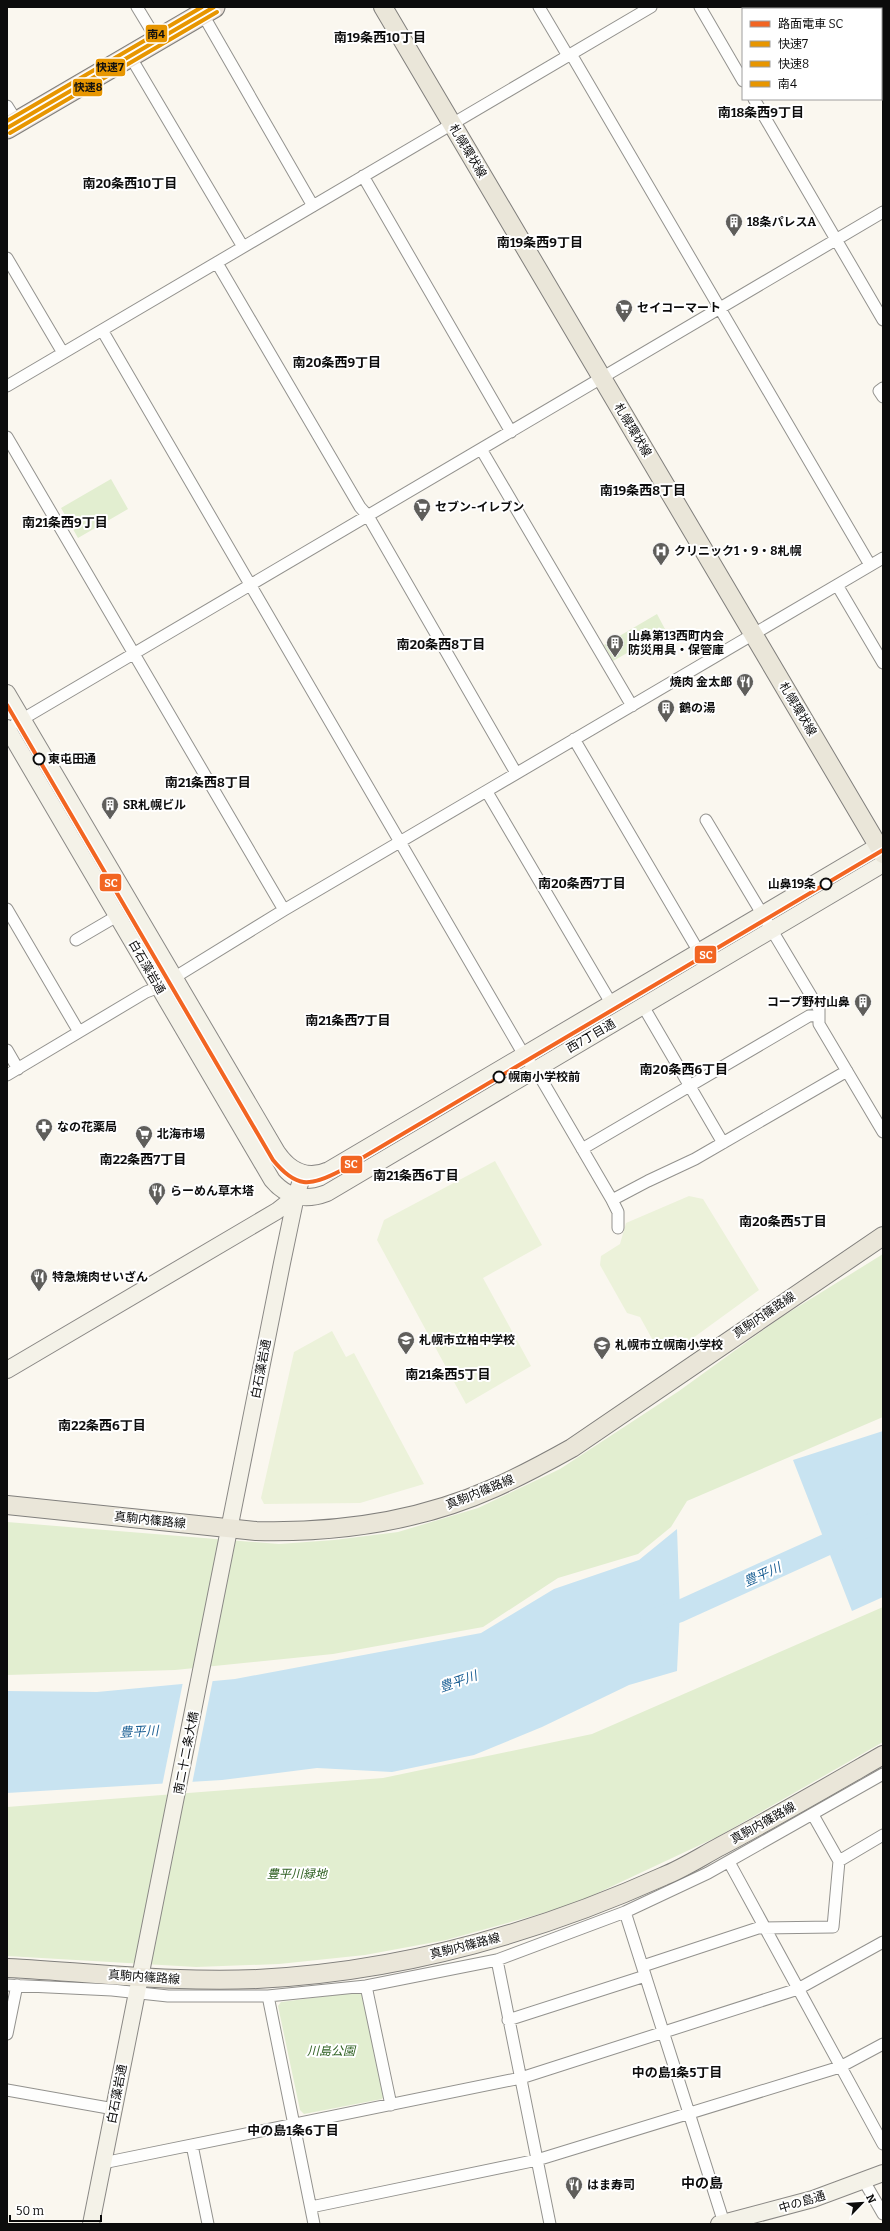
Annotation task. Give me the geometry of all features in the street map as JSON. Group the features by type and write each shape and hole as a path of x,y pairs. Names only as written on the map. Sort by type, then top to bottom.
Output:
{"highway":[{"path":"10,119 130,56 208,10"}],"main road":[{"name":"札幌環状線","path":"383,7 881,848"},
{"name":"白石藻岩通","path":"7,693 277,1152 293,1170 303,1174 296,1196 229,1534"},
{"name":"白石藻岩通","path":"7,728 272,1180 279,1187 296,1196"},
{"name":"西7丁目通","path":"303,1174 316,1175 329,1170 762,914 881,848"},
{"name":"西7丁目通","path":"296,1196 316,1197 327,1193 883,864"},
{"path":"7,1370 277,1211 296,1196"},
{"name":"真駒内篠路線","path":"7,1505 229,1534 256,1531 310,1531 376,1523 446,1506 493,1489 531,1471 572,1448 883,1236"},
{"name":"南二十二条大橋","path":"141,1978 229,1534"},
{"name":"真駒内篠路線","path":"7,1968 163,1979 259,1979 339,1970 414,1958 494,1940 560,1918 665,1876 763,1824 883,1755"},
{"name":"白石藻岩通","path":"91,2224 141,1978"},
{"name":"中の島通","path":"726,2223 797,2204 883,2173"}],"street":[{"path":"137,7 157,40"},
{"path":"539,7 720,309 870,565"},
{"path":"7,386 569,55 635,11 651,7"},
{"path":"700,7 742,79"},
{"path":"208,10 313,206"},
{"path":"130,56 243,247"},
{"path":"755,100 883,320"},
{"path":"364,176 510,432"},
{"path":"7,728 883,212"},
{"path":"7,258 63,353"},
{"path":"216,263 360,507 368,516 516,773"},
{"path":"102,330 524,1055 535,1069 612,1200 618,1212 618,1228"},
{"path":"883,388 879,391 883,398"},
{"path":"7,437 284,910"},
{"path":"481,449 632,706"},
{"path":"7,1075 159,987 284,910 883,558"},
{"path":"837,585 883,663"},
{"path":"574,740 699,952"},
{"path":"487,792 611,1003"},
{"path":"706,820 819,1008 819,1024 883,1132"},
{"path":"7,910 80,1032"},
{"path":"76,940 117,916"},
{"path":"643,1006 723,1143"},
{"path":"582,1150 809,1016 819,1015"},
{"path":"7,1050 18,1069"},
{"path":"612,1200 695,1159 847,1071"},
{"path":"7,2034 12,1985 141,1978 168,1996 268,1996 366,1986 496,1960 625,1912 729,1862 883,1774"},
{"path":"508,2020 764,1928 833,1927 839,1861 813,1815"},
{"path":"839,1861 883,1835"},
{"path":"729,1862 883,2144"},
{"path":"625,1912 689,2114 726,2223"},
{"path":"103,2163 520,2078 798,1989 883,1942"},
{"path":"496,1960 550,2224"},
{"path":"366,1986 391,2104"},
{"path":"268,1996 314,2224"},
{"path":"311,2207 537,2160 840,2067 883,2044"},
{"path":"7,2090 114,2109"},
{"path":"192,2145 208,2224"},
{"path":"864,2181 883,2214"}],"green space":[{"path":"111,479 128,509 78,538 61,508"},
{"path":"657,614 666,631 613,661 604,645"},
{"path":"495,1161 542,1245 483,1278 531,1366 466,1404 377,1240 384,1220"},
{"path":"689,1196 703,1199 759,1290 682,1346 676,1335 656,1346 640,1317 627,1313 600,1265 601,1256 620,1244 626,1223"},
{"path":"883,1254 883,1417 687,1501 671,1527 638,1554 558,1578 483,1627 333,1654 175,1670 7,1675 7,1522 279,1544 334,1540 398,1532 478,1508 560,1469 679,1391 780,1318"},
{"path":"332,1331 346,1357 354,1353 424,1484 360,1503 264,1504 261,1498 294,1352"},
{"name":"豊平川緑地","path":"883,1607 883,1742 719,1836 572,1905 446,1940 365,1955 279,1964 196,1967 7,1956 7,1807 383,1778 592,1734"},
{"name":"川島公園","path":"359,1992 363,1994 384,2096 382,2099 304,2114 300,2110 278,2006 281,2002"}],"water":[{"path":"883,1431 883,1597 852,1611 793,1460"},
{"path":"677,1529 680,1611 677,1671 629,1685 542,1727 474,1755 392,1772 317,1768 222,1780 7,1793 7,1691 97,1692 235,1679 481,1633 554,1589 639,1560"}],"pier":[{"path":"213,1679 192,1784 162,1786 183,1682"}],"waterway":[{"name":"豊平川","path":"651,1621 680,1611 883,1519"}],"tram line":[{"name":"SC","path":"7,705 273,1160 289,1176 304,1182 320,1180 340,1171 883,850"}],"transit line":[{"name":"南4","path":"7,121 202,7"},
{"name":"快速7","path":"7,128 214,7"},
{"name":"快速8","path":"10,133 217,12"}],"place":[{"name":"18条パレスA","path":"734,237"},
{"name":"セイコーマート","path":"624,323"},
{"name":"セブン-イレブン","path":"422,522"},
{"name":"クリニック1・9・8札幌","path":"661,566"},
{"name":"山鼻第13西町内会 防災用具・保管庫","path":"615,658"},
{"name":"焼肉 金太郎","path":"745,697"},
{"name":"鶴の湯","path":"666,723"},
{"name":"東屯田通","path":"39,759"},
{"name":"SR札幌ビル","path":"110,820"},
{"name":"山鼻19条","path":"826,884"},
{"name":"コープ野村山鼻","path":"863,1017"},
{"name":"幌南小学校前","path":"499,1077"},
{"name":"なの花薬局","path":"44,1142"},
{"name":"北海市場","path":"144,1149"},
{"name":"らーめん草木塔","path":"157,1206"},
{"name":"特急焼肉せいざん","path":"39,1292"},
{"name":"札幌市立柏中学校","path":"406,1355"},
{"name":"札幌市立幌南小学校","path":"602,1360"},
{"name":"はま寿司","path":"574,2200"}],"district":[{"name":"南19条西10丁目","path":"380,37"},
{"name":"南18条西9丁目","path":"761,112"},
{"name":"南20条西10丁目","path":"130,183"},
{"name":"南19条西9丁目","path":"540,242"},
{"name":"南20条西9丁目","path":"337,362"},
{"name":"南19条西8丁目","path":"643,490"},
{"name":"南21条西9丁目","path":"65,522"},
{"name":"南20条西8丁目","path":"441,644"},
{"name":"南21条西8丁目","path":"208,782"},
{"name":"南20条西7丁目","path":"582,883"},
{"name":"南21条西7丁目","path":"348,1020"},
{"name":"南20条西6丁目","path":"684,1069"},
{"name":"南22条西7丁目","path":"143,1159"},
{"name":"南21条西6丁目","path":"416,1175"},
{"name":"南20条西5丁目","path":"783,1221"},
{"name":"南21条西5丁目","path":"448,1374"},
{"name":"南22条西6丁目","path":"102,1425"},
{"name":"中の島1条5丁目","path":"677,2072"},
{"name":"中の島1条6丁目","path":"293,2130"},
{"name":"中の島","path":"702,2183"}]}
